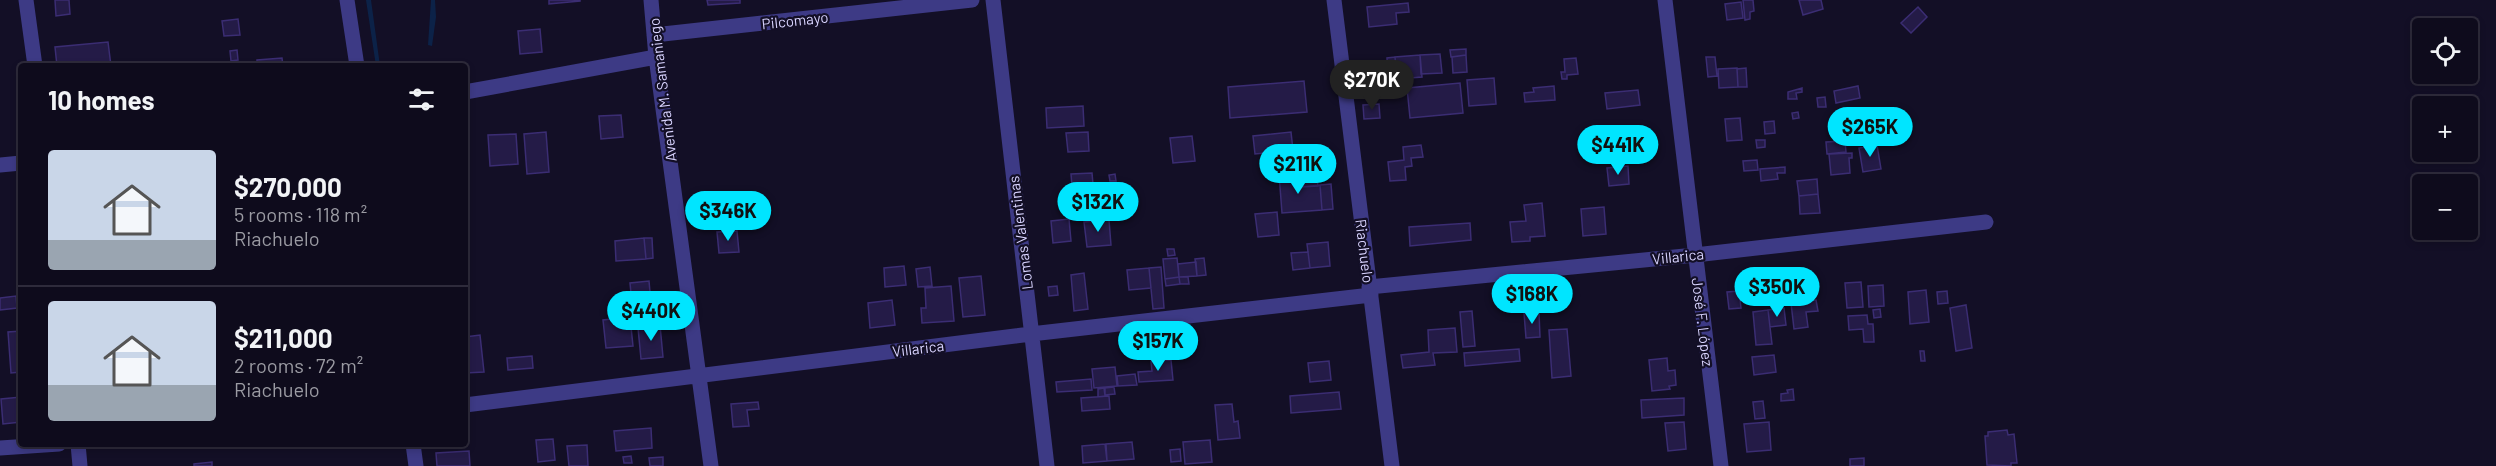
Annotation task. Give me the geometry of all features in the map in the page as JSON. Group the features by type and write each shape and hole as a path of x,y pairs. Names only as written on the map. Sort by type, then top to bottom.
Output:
{"street":[{"path":"26,0 35,63"},
{"path":"347,0 357,63"},
{"name":"Avenida M. Samaniego","path":"651,0 656,57 711,466"},
{"name":"Pilcomayo","path":"654,35 972,0"},
{"name":"Lomas Valentinas","path":"993,0 1047,466"},
{"name":"Riachuelo","path":"1334,0 1392,466"},
{"name":"José F. López","path":"1665,0 1721,466"},
{"path":"468,91 656,57"},
{"path":"0,165 18,163"},
{"name":"Villarica","path":"468,405 1370,291 1986,222"},
{"path":"0,448 18,447"},
{"path":"78,447 80,466"},
{"path":"413,447 416,466"}],"water":[{"path":"366,0 371,0 380,63 376,63"},
{"path":"431,0 435,0 436,17 432,46 428,45"}],"building":[{"path":"55,0 69,0 70,14 56,16"},
{"path":"549,0 580,0 580,1 549,4"},
{"path":"707,0 740,0 740,3 708,5"},
{"path":"1743,0 1753,0 1754,11 1750,12 1750,19 1745,20"},
{"path":"1799,0 1821,0 1823,9 1803,15"},
{"path":"1741,2 1743,18 1727,20 1725,4"},
{"path":"1408,3 1409,12 1396,13 1397,24 1369,27 1367,7"},
{"path":"1918,7 1927,17 1911,33 1901,23"},
{"path":"238,19 240,35 224,36 222,21"},
{"path":"540,29 542,52 520,54 518,31"},
{"path":"108,42 111,63 57,63 55,47"},
{"path":"1466,49 1466,55 1451,57 1450,50"},
{"path":"237,50 238,60 231,61 230,51"},
{"path":"1440,54 1442,73 1421,74 1420,55"},
{"path":"1420,55 1422,77 1397,79 1395,57"},
{"path":"1466,55 1467,72 1453,73 1452,57"},
{"path":"1395,57 1397,79 1388,79 1387,58"},
{"path":"1706,57 1715,57 1717,76 1708,77"},
{"path":"282,58 283,63 257,63 257,60"},
{"path":"1576,58 1578,74 1567,75 1567,79 1562,79 1561,72 1565,72 1564,59"},
{"path":"1737,68 1738,87 1719,88 1718,69"},
{"path":"1746,68 1747,87 1738,87 1737,69"},
{"path":"1494,78 1496,104 1469,106 1467,80"},
{"path":"1304,81 1307,112 1230,118 1228,87"},
{"path":"1460,83 1463,113 1410,118 1407,88"},
{"path":"1554,86 1555,100 1525,102 1524,93 1534,92 1533,88"},
{"path":"1858,86 1860,98 1836,103 1834,91"},
{"path":"1378,87 1378,94 1356,96 1356,89"},
{"path":"1802,88 1802,92 1796,93 1797,99 1788,99 1788,92"},
{"path":"1638,90 1640,105 1607,109 1605,93"},
{"path":"1825,97 1826,107 1818,107 1817,98"},
{"path":"1379,104 1380,118 1364,119 1363,105"},
{"path":"1083,106 1084,126 1047,128 1046,108"},
{"path":"1798,112 1799,118 1793,119 1792,113"},
{"path":"621,115 623,137 601,139 599,116"},
{"path":"1740,118 1742,140 1727,141 1725,119"},
{"path":"1774,121 1775,133 1765,134 1764,122"},
{"path":"546,132 549,172 527,174 524,134"},
{"path":"1088,132 1089,151 1068,152 1066,133"},
{"path":"1291,132 1293,150 1255,154 1253,136"},
{"path":"516,134 518,164 490,166 488,135"},
{"path":"1192,136 1195,161 1173,163 1170,138"},
{"path":"1756,140 1765,140 1765,147 1757,148"},
{"path":"1845,141 1846,152 1827,154 1826,142"},
{"path":"1421,145 1423,157 1411,158 1412,166 1405,167 1406,180 1390,181 1388,162 1404,160 1403,147"},
{"path":"1877,145 1881,169 1863,172 1859,148"},
{"path":"1852,153 1852,158 1849,158 1850,173 1831,175 1829,154"},
{"path":"1757,160 1758,170 1744,171 1743,161"},
{"path":"1628,166 1629,184 1609,186 1607,168"},
{"path":"1785,167 1785,173 1777,173 1778,179 1761,181 1760,169"},
{"path":"1316,170 1318,186 1301,187 1300,172"},
{"path":"1300,172 1301,187 1320,185 1322,210 1282,213 1279,174"},
{"path":"1092,173 1093,184 1072,186 1071,174"},
{"path":"1115,174 1116,181 1110,181 1109,175"},
{"path":"1817,179 1818,194 1799,196 1797,181"},
{"path":"1331,184 1333,209 1322,210 1320,185"},
{"path":"1818,194 1820,213 1800,214 1799,196"},
{"path":"1542,203 1545,236 1530,237 1530,241 1512,242 1510,222 1526,221 1524,205"},
{"path":"1081,204 1089,204 1089,211 1082,212"},
{"path":"1604,207 1606,234 1583,236 1581,209"},
{"path":"1277,212 1279,235 1258,237 1255,214"},
{"path":"1069,219 1071,241 1053,243 1051,221"},
{"path":"1109,220 1111,245 1087,247 1084,222"},
{"path":"1470,223 1471,240 1410,246 1409,227"},
{"path":"737,231 739,252 719,253 717,232"},
{"path":"644,238 646,259 616,261 615,241"},
{"path":"644,238 652,238 653,258 646,259"},
{"path":"1328,242 1330,266 1310,268 1307,244"},
{"path":"1167,249 1174,249 1175,255 1168,256"},
{"path":"1308,252 1310,268 1293,270 1291,253"},
{"path":"1177,258 1179,277 1165,279 1163,259"},
{"path":"1204,258 1206,275 1197,276 1195,259"},
{"path":"1196,262 1197,276 1179,277 1178,264"},
{"path":"904,266 906,285 885,287 884,268"},
{"path":"930,267 932,286 918,287 916,269"},
{"path":"1161,267 1164,308 1153,309 1149,268"},
{"path":"1149,268 1151,288 1129,290 1127,270"},
{"path":"1084,273 1088,309 1074,311 1071,275"},
{"path":"981,276 985,315 963,317 959,278"},
{"path":"1179,277 1180,284 1166,286 1165,279"},
{"path":"1179,277 1188,277 1189,284 1180,284"},
{"path":"649,281 651,303 632,304 630,283"},
{"path":"1861,282 1863,307 1847,308 1845,283"},
{"path":"1883,285 1884,306 1869,307 1868,286"},
{"path":"951,286 954,321 922,323 921,308 926,308 925,288"},
{"path":"1057,286 1058,295 1049,296 1048,287"},
{"path":"1926,290 1929,322 1910,324 1908,292"},
{"path":"1739,291 1741,308 1729,309 1727,292"},
{"path":"1947,291 1948,303 1938,304 1937,292"},
{"path":"16,296 17,308 0,310 0,298"},
{"path":"892,300 895,325 870,328 868,303"},
{"path":"1816,300 1818,311 1806,312 1808,327 1794,329 1791,303"},
{"path":"1966,305 1972,348 1956,351 1950,308"},
{"path":"1784,308 1786,325 1770,327 1768,310"},
{"path":"1880,309 1881,317 1874,318 1873,310"},
{"path":"1768,310 1772,344 1756,345 1753,312"},
{"path":"1472,311 1475,346 1463,347 1460,312"},
{"path":"1539,312 1540,337 1526,338 1524,313"},
{"path":"1867,315 1868,324 1873,324 1874,342 1864,342 1863,329 1849,330 1848,316"},
{"path":"630,317 633,346 606,348 603,320"},
{"path":"660,325 663,357 641,359 638,328"},
{"path":"1455,328 1457,352 1433,353 1435,365 1403,368 1401,355 1429,352 1428,330"},
{"path":"1567,329 1571,376 1552,378 1549,330"},
{"path":"18,331 18,372 11,373 8,332"},
{"path":"480,335 484,372 468,373 468,337"},
{"path":"1519,349 1520,361 1465,366 1464,353"},
{"path":"1920,351 1924,351 1925,361 1921,361"},
{"path":"1774,355 1776,372 1754,375 1752,357"},
{"path":"532,356 533,368 508,370 507,358"},
{"path":"1667,358 1668,371 1675,370 1676,385 1669,386 1670,389 1652,391 1649,360"},
{"path":"1171,360 1173,380 1139,382 1138,372 1152,371 1151,361"},
{"path":"1329,361 1331,380 1310,382 1308,363"},
{"path":"1115,367 1117,386 1094,388 1092,369"},
{"path":"1135,374 1137,385 1118,386 1117,376"},
{"path":"1091,379 1092,390 1057,392 1056,382"},
{"path":"1114,387 1115,394 1105,395 1105,388"},
{"path":"1104,388 1105,396 1098,397 1098,389"},
{"path":"1793,389 1794,400 1781,401 1781,394"},
{"path":"1339,392 1341,409 1291,413 1290,396"},
{"path":"1109,396 1110,409 1082,411 1081,398"},
{"path":"18,397 18,422 3,424 1,399"},
{"path":"1684,398 1684,415 1642,418 1641,400"},
{"path":"1763,401 1765,418 1755,419 1753,402"},
{"path":"758,402 759,409 747,410 749,426 733,427 731,404"},
{"path":"1232,404 1234,422 1238,421 1240,438 1218,440 1215,405"},
{"path":"1684,422 1686,449 1668,451 1665,423"},
{"path":"1769,422 1771,450 1747,452 1744,424"},
{"path":"651,428 652,448 616,451 614,431"},
{"path":"2007,430 2008,435 2014,434 2017,463 2011,463 2011,466 1987,465 1985,436 1988,436 1988,432"},
{"path":"553,439 555,460 538,462 536,440"},
{"path":"1210,440 1212,462 1185,464 1183,442"},
{"path":"1132,442 1134,459 1107,461 1106,444"},
{"path":"1105,444 1107,461 1083,463 1082,446"},
{"path":"587,445 588,466 569,466 567,446"},
{"path":"1180,449 1181,461 1171,462 1170,450"},
{"path":"469,451 470,466 437,466 436,453"},
{"path":"631,456 632,463 624,463 623,457"},
{"path":"663,457 663,466 650,466 649,458"},
{"path":"1864,458 1864,466 1850,466 1850,459"},
{"path":"212,462 212,466 194,466 194,464"}]}
